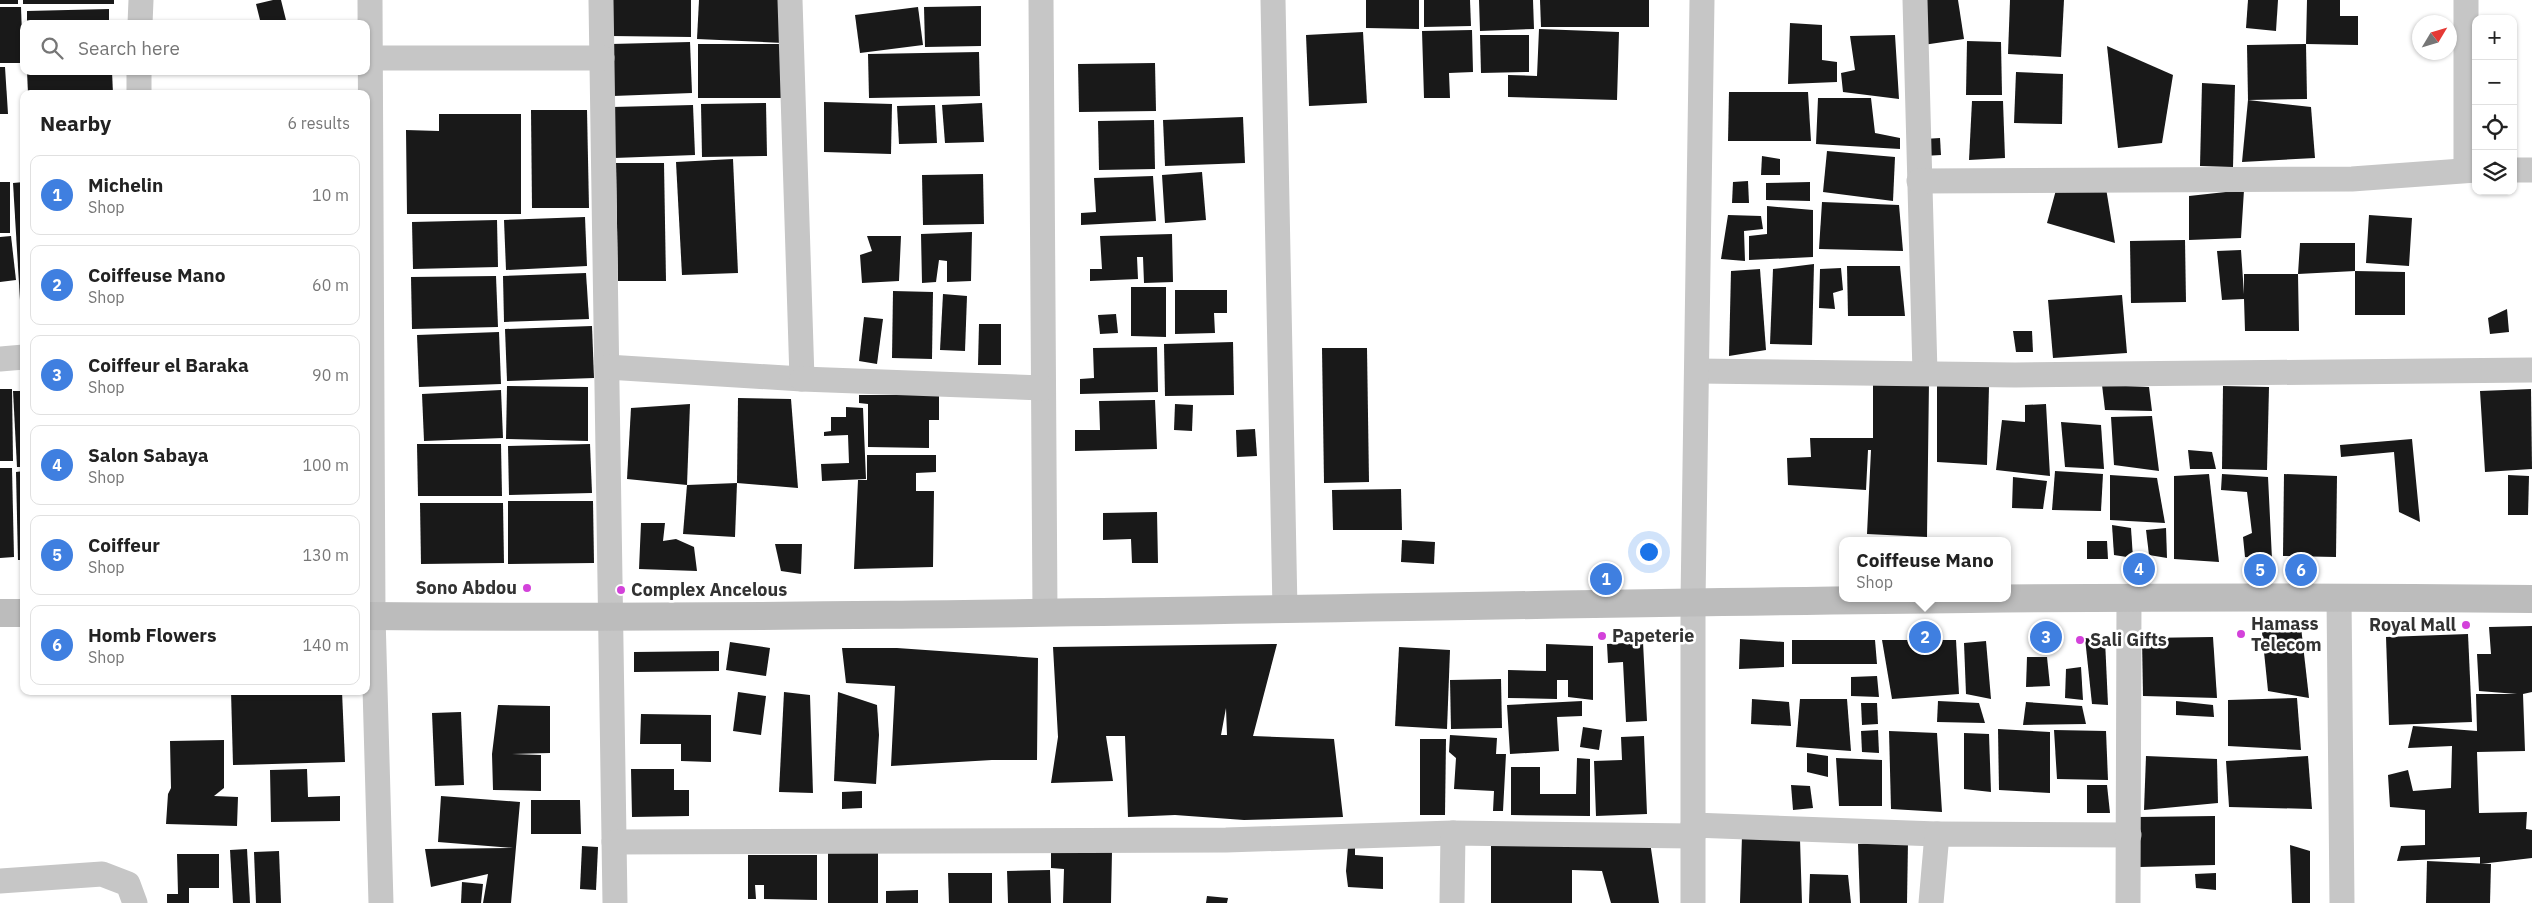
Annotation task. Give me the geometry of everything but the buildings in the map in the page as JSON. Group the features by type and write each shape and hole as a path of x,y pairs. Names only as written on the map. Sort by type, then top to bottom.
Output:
{"street":[{"path":"140,20 141,0"},
{"path":"370,0 370,20"},
{"path":"601,0 615,903"},
{"path":"790,0 802,379"},
{"path":"1041,0 1045,613"},
{"path":"1273,0 1285,610"},
{"path":"1693,903 1693,601 1702,0"},
{"path":"1915,0 1925,373"},
{"path":"1919,181 2352,178 2471,170 2466,0"},
{"path":"370,58 602,58"},
{"path":"139,75 139,90"},
{"path":"369,75 369,90"},
{"path":"2517,170 2532,170"},
{"path":"0,359 20,357"},
{"path":"607,367 802,379 1043,388"},
{"path":"1697,371 2015,375 2532,370"},
{"path":"2011,599 2339,596 2532,599"},
{"path":"2339,596 2342,903"},
{"path":"2128,903 2129,598"},
{"path":"381,903 370,616 1045,613 1839,600"},
{"path":"0,613 20,613"},
{"path":"614,842 1217,840 1453,833 1693,830 2129,835"},
{"path":"1452,903 1453,833"},
{"path":"1931,903 1937,834"},
{"path":"0,881 102,874 128,884 135,903"}],"place":[{"name":"Salon Sabaya","path":"2139,569"},
{"name":"Coiffeur","path":"2260,570"},
{"name":"Homb Flowers","path":"2301,570"},
{"name":"Michelin","path":"1606,579"},
{"name":"Sono Abdou","path":"527,588"},
{"name":"Complex Ancelous","path":"621,590"},
{"name":"Royal Mall","path":"2466,625"},
{"name":"Hamass Telecom","path":"2241,634"},
{"name":"Papeterie","path":"1602,636"},
{"name":"Coiffeuse Mano","path":"1925,637"},
{"name":"Coiffeur el Baraka","path":"2046,637"},
{"name":"Sali Gifts","path":"2080,640"}]}
